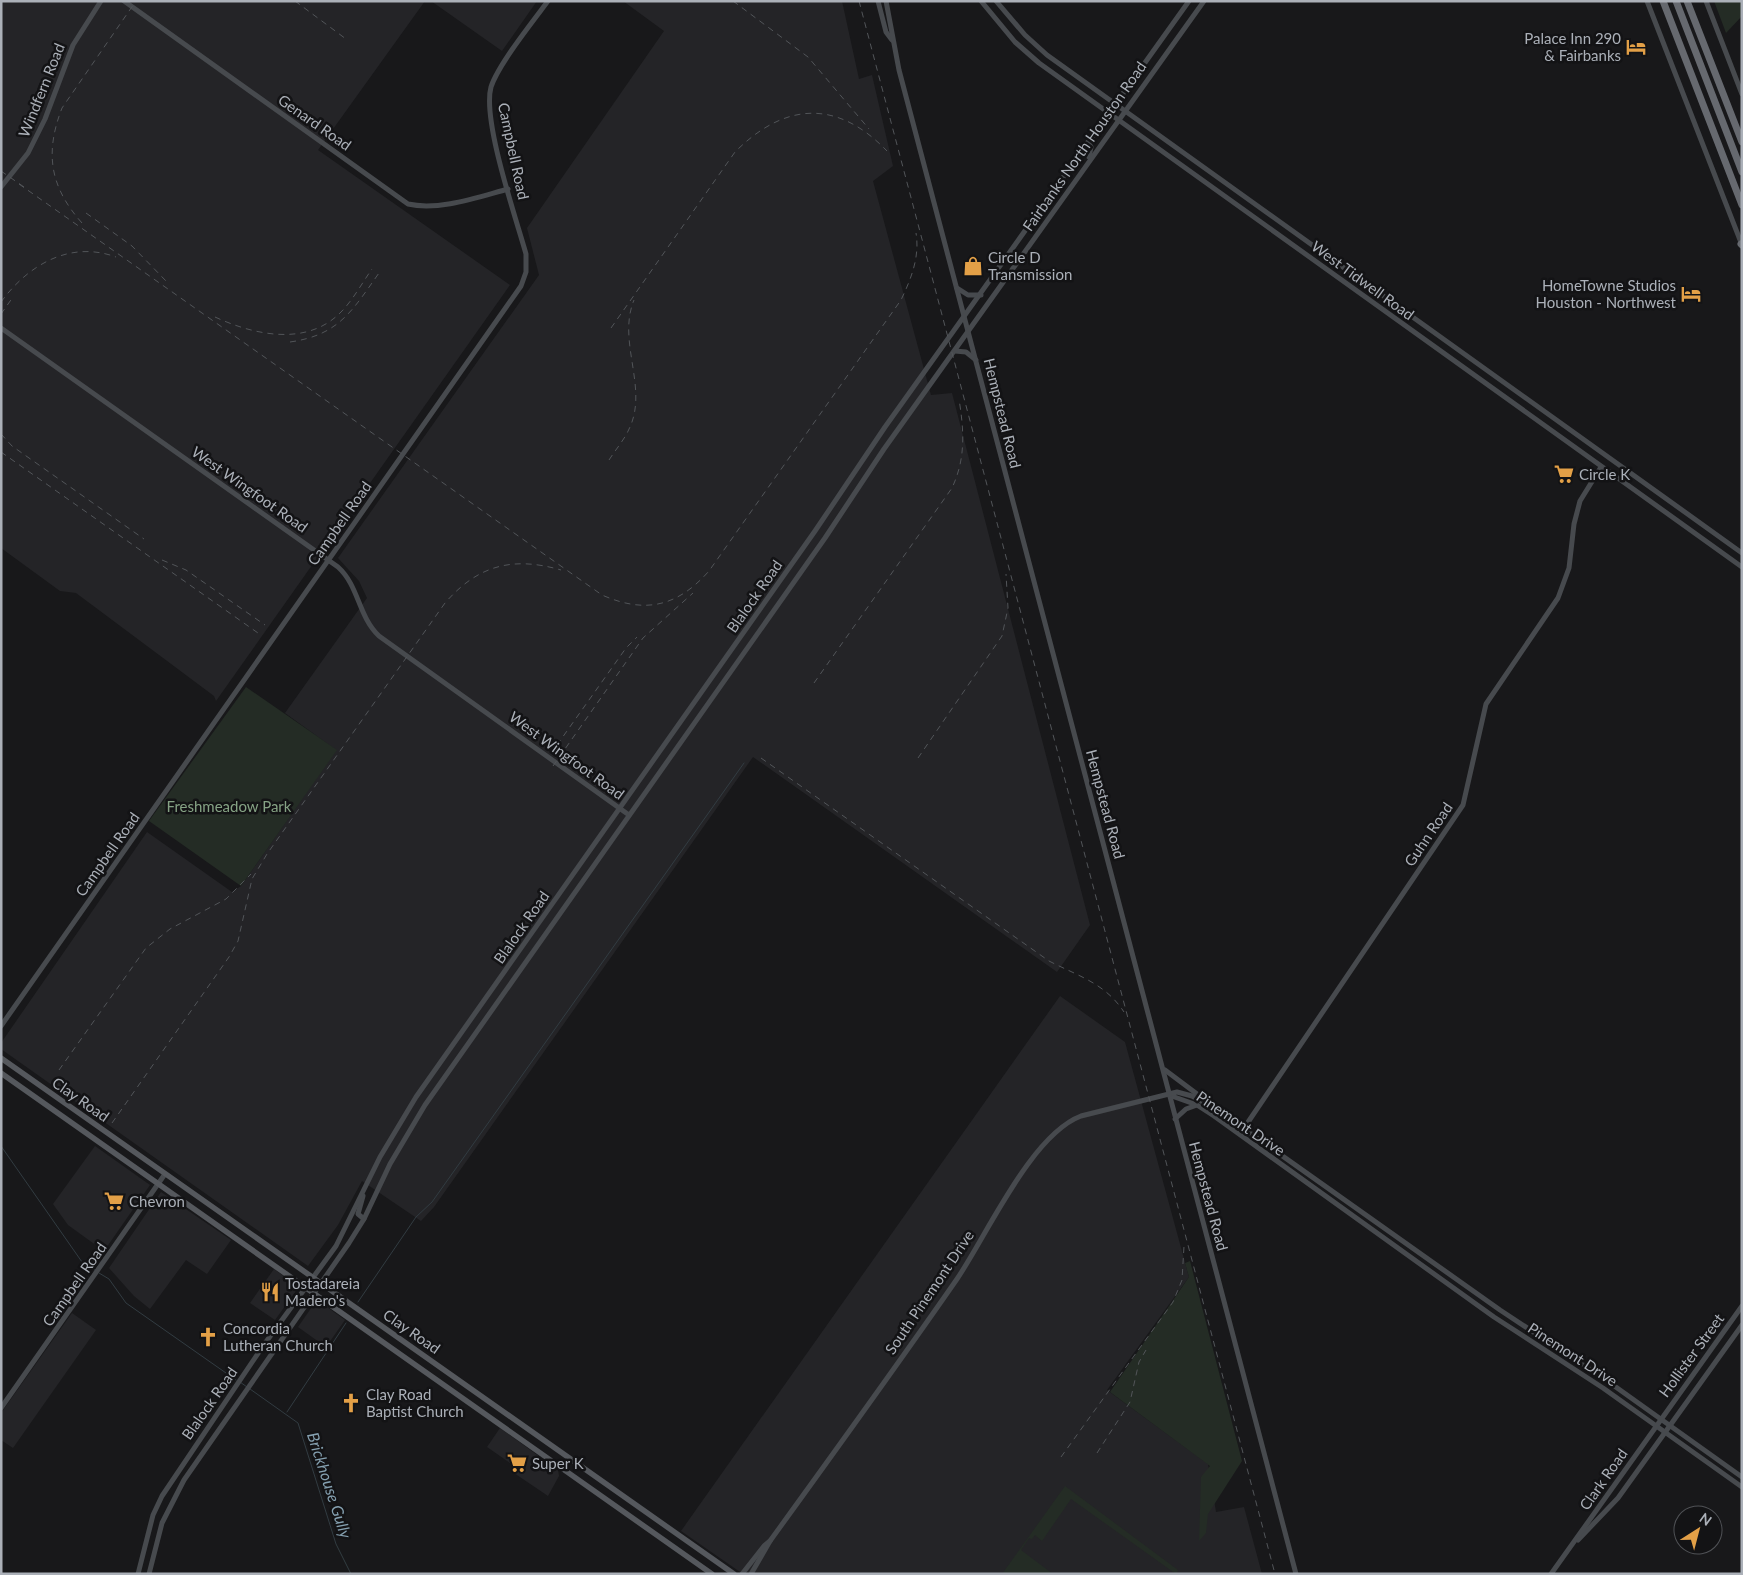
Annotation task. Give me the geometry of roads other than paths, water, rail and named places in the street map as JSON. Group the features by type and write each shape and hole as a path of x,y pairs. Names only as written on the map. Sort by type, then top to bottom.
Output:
{"highway":[{"path":"1663,1 1742,205"},
{"path":"1676,1 1742,172"},
{"path":"1688,1 1742,142"}],"main road":[{"name":"Windfern Road","path":"1,187 28,153 45,119 73,44 101,1"},
{"name":"Genard Road","path":"124,1 408,204 418,206 442,204 508,189"},
{"name":"Campbell Road","path":"1,1026 521,286 526,272 526,254 490,112 490,93 500,70 548,1"},
{"name":"Hempstead Road","path":"878,1 886,32 892,41"},
{"name":"West Tidwell Road","path":"981,1 1028,54 1468,372 1742,567"},
{"name":"West Tidwell Road","path":"996,1 1033,44 1742,553"},
{"name":"Fairbanks North Houston Road","path":"965,317 1189,1"},
{"name":"Fairbanks North Houston Road","path":"969,331 1088,160 1204,1"},
{"path":"1647,1 1742,244"},
{"path":"1706,1 1742,94"},
{"name":"Hempstead Road","path":"886,4 892,30 892,41 1296,1574"},
{"path":"880,9 886,4"},
{"path":"994,16 1003,8"},
{"path":"1088,142 1091,147 1088,160"},
{"path":"1182,165 1190,156"},
{"path":"1245,210 1250,199"},
{"path":"1303,251 1309,242"},
{"path":"1361,294 1369,285"},
{"path":"957,288 968,295 981,295"},
{"name":"Blalock Road","path":"138,1574 153,1515 174,1474 263,1346 336,1246 380,1157 416,1097 815,531 911,390 965,317"},
{"name":"West Wingfoot Road","path":"1,328 329,560 343,571 350,582 364,616 379,636 629,815"},
{"name":"Blalock Road","path":"149,1574 162,1523 184,1480 349,1243 364,1219 390,1164 425,1105 969,331"},
{"path":"955,351 966,352 976,360"},
{"path":"1468,372 1475,362"},
{"path":"911,390 922,398"},
{"path":"863,460 873,466"},
{"name":"Guhn Road","path":"1240,1134 1463,805 1486,704 1558,598 1569,568 1578,507 1601,467"},
{"path":"1671,516 1678,507"},
{"path":"815,531 825,538"},
{"path":"678,724 688,731"},
{"path":"580,864 590,871"},
{"path":"538,924 548,931"},
{"path":"496,982 506,989"},
{"path":"454,1043 463,1050"},
{"name":"Clay Road","path":"1,1058 734,1574"},
{"path":"1164,1069 1198,1094 1199,1102 1186,1108 1175,1119"},
{"name":"Clay Road","path":"1,1073 712,1574"},
{"path":"28,1091 37,1083"},
{"name":"Pinemont Drive","path":"1169,1095 1199,1102 1244,1129 1512,1318 1606,1380 1742,1477"},
{"name":"South Pinemont Drive","path":"751,1574 770,1541 957,1278 996,1212 1052,1134 1071,1120 1081,1116 1169,1095"},
{"path":"416,1097 425,1105"},
{"name":"Pinemont Drive","path":"1199,1102 1240,1134 1512,1329 1546,1350 1742,1486"},
{"path":"380,1157 390,1164"},
{"name":"Campbell Road","path":"1,1408 160,1184 165,1174"},
{"path":"364,1190 358,1214 364,1219"},
{"path":"218,1225 225,1216"},
{"path":"348,1222 353,1230 349,1243"},
{"path":"260,1254 266,1245"},
{"name":"Hollister Street","path":"1661,1419 1742,1306"},
{"path":"364,1328 371,1318"},
{"name":"Hollister Street","path":"1666,1432 1742,1325"},
{"path":"263,1346 272,1353"},
{"name":"Clark Road","path":"1551,1574 1661,1419"},
{"name":"Clark Road","path":"1566,1553 1618,1498 1666,1432"},
{"path":"174,1474 184,1480"},
{"name":"South Pinemont Drive","path":"742,1574 770,1541"}],"waterway":[{"path":"358,1302 416,1217 432,1202 744,763"},
{"name":"Brickhouse Gully","path":"1,1146 82,1262 95,1270"},
{"name":"Brickhouse Gully","path":"99,1273 109,1279 126,1303 236,1380"},
{"path":"287,1412 346,1323"},
{"name":"Brickhouse Gully","path":"240,1382 247,1387"},
{"name":"Brickhouse Gully","path":"250,1389 298,1423 336,1544 351,1574"}],"railway":[{"path":"82,223 63,196 57,182 53,168 53,139 62,108 136,1"},
{"path":"295,1 346,39"},
{"path":"733,1 808,57 869,129"},
{"path":"859,1 1275,1574"},
{"path":"611,328 735,152 754,135 773,123 792,116 811,113 830,115 849,122 868,134 887,151"},
{"path":"1,171 24,187"},
{"path":"19,184 602,595 618,601 646,605 660,604 685,593 709,571 901,300 916,259 916,233"},
{"path":"86,213 132,246 167,282"},
{"path":"1,302 24,277 51,259 82,252 116,257"},
{"path":"215,317 246,329 263,333 296,334 312,330 327,323 341,312 372,269"},
{"path":"290,342 307,339 333,327 352,310 379,273"},
{"path":"1,314 13,297"},
{"path":"609,460 628,431 635,412 635,380 629,332 634,300"},
{"path":"814,683 952,488 960,466 963,444 959,399"},
{"path":"1,434 12,446 144,539"},
{"path":"1,452 258,633"},
{"path":"162,560 186,570 265,625"},
{"path":"112,1123 229,957 238,941 252,879 267,854 445,603 470,580 497,567 527,564 561,570"},
{"path":"918,758 1002,636 1008,608 1006,574"},
{"path":"553,766 643,638 693,593"},
{"path":"557,745 626,648 637,637"},
{"path":"761,758 1049,961 1100,987 1117,1002 1124,1012"},
{"path":"59,1070 146,948 170,929 226,899 251,874"},
{"path":"1061,1457 1173,1302 1182,1280 1184,1246"},
{"path":"1097,1453 1130,1402 1139,1362 1146,1350"}],"place":[{"name":"Palace Inn 290 & Fairbanks","path":"1636,47"},
{"name":"Circle D Transmission","path":"973,266"},
{"name":"HomeTowne Studios Houston - Northwest","path":"1691,294"},
{"name":"Circle K","path":"1564,474"},
{"name":"Chevron","path":"114,1201"},
{"name":"Tostadareia Madero's","path":"270,1292"},
{"name":"Concordia Lutheran Church","path":"208,1337"},
{"name":"Clay Road Baptist Church","path":"351,1403"},
{"name":"Super K","path":"517,1463"}],"park label":[{"name":"Freshmeadow Park","path":"229,806"}]}
